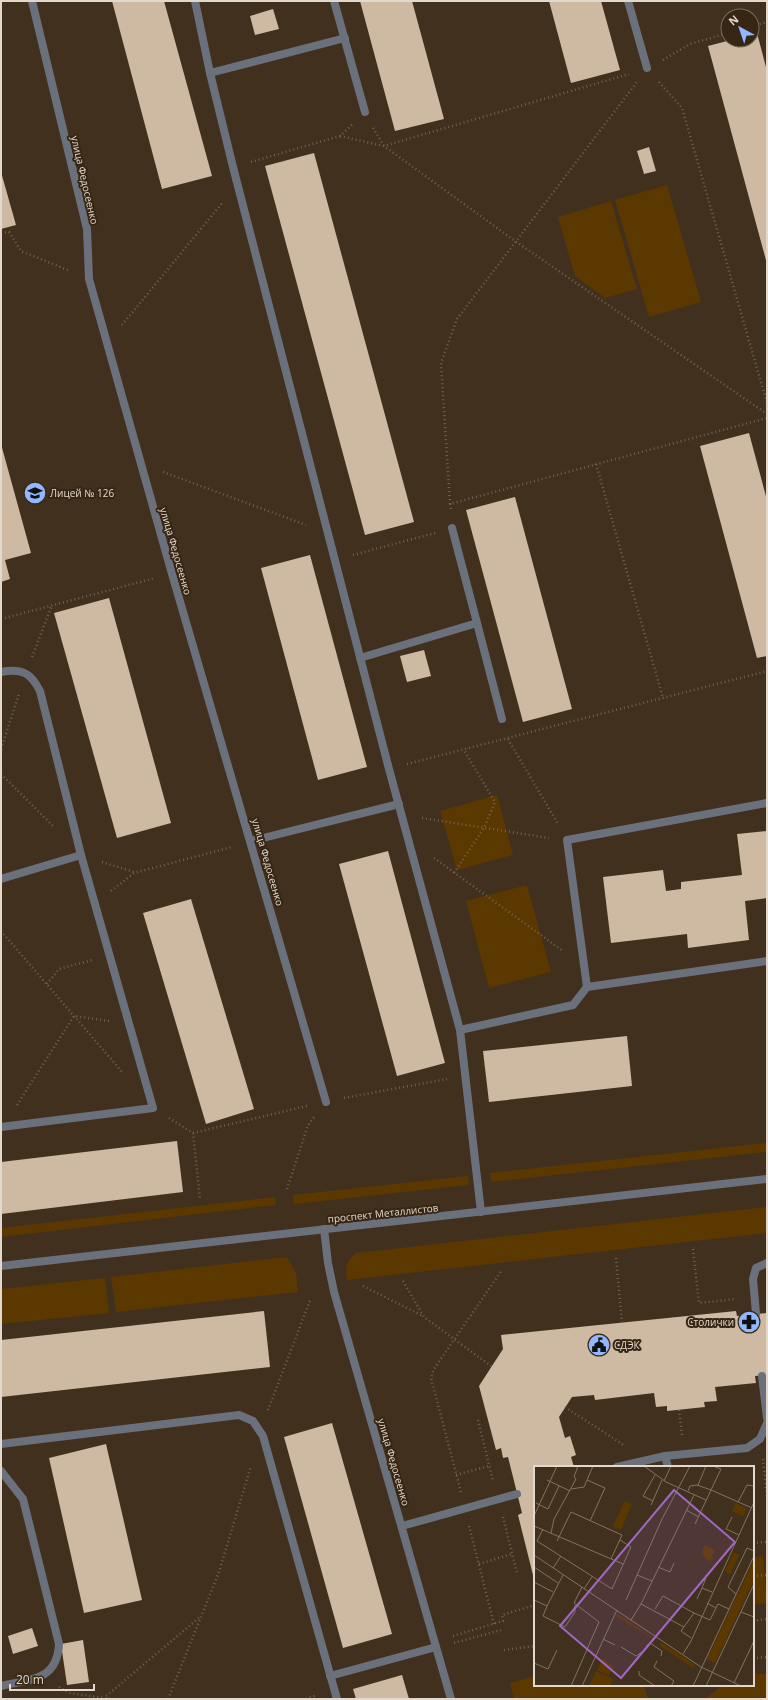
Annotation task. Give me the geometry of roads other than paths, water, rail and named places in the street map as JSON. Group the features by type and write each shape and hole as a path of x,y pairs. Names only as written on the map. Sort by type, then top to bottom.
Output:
{"street":[{"name":"улица Федосеенко","path":"32,1 87,229 89,279 106,344 326,1102"},
{"path":"195,1 210,73 237,184 389,769 460,1030 481,1212"},
{"path":"334,1 365,112"},
{"path":"628,1 647,68"},
{"path":"210,73 345,38"},
{"path":"452,528 502,719"},
{"path":"360,658 477,623"},
{"path":"1,672 18,670 34,679 40,691 81,855 153,1108 2,1126"},
{"path":"460,1030 573,1005 587,987 568,840 767,803"},
{"path":"251,841 399,804"},
{"path":"1,879 81,855"},
{"path":"587,987 767,961"},
{"name":"проспект Металлистов","path":"1,1266 767,1179"},
{"name":"улица Федосеенко","path":"324,1229 334,1292 451,1699"},
{"path":"756,1314 753,1279 756,1268 767,1263"},
{"path":"762,1376 767,1418"},
{"path":"1,1444 239,1415 253,1421 261,1430 337,1699"},
{"path":"620,1466 645,1459 665,1456 746,1448 760,1439 767,1423"},
{"path":"665,1456 668,1466"},
{"path":"1,1471 23,1499 58,1644 58,1657 55,1665 48,1672 40,1677 1,1686"},
{"path":"402,1526 517,1494"},
{"path":"330,1676 436,1644"}],"place":[{"name":"Лицей № 126","path":"35,493"},
{"name":"Столички","path":"749,1322"},
{"name":"СДЭК","path":"599,1345"}]}
